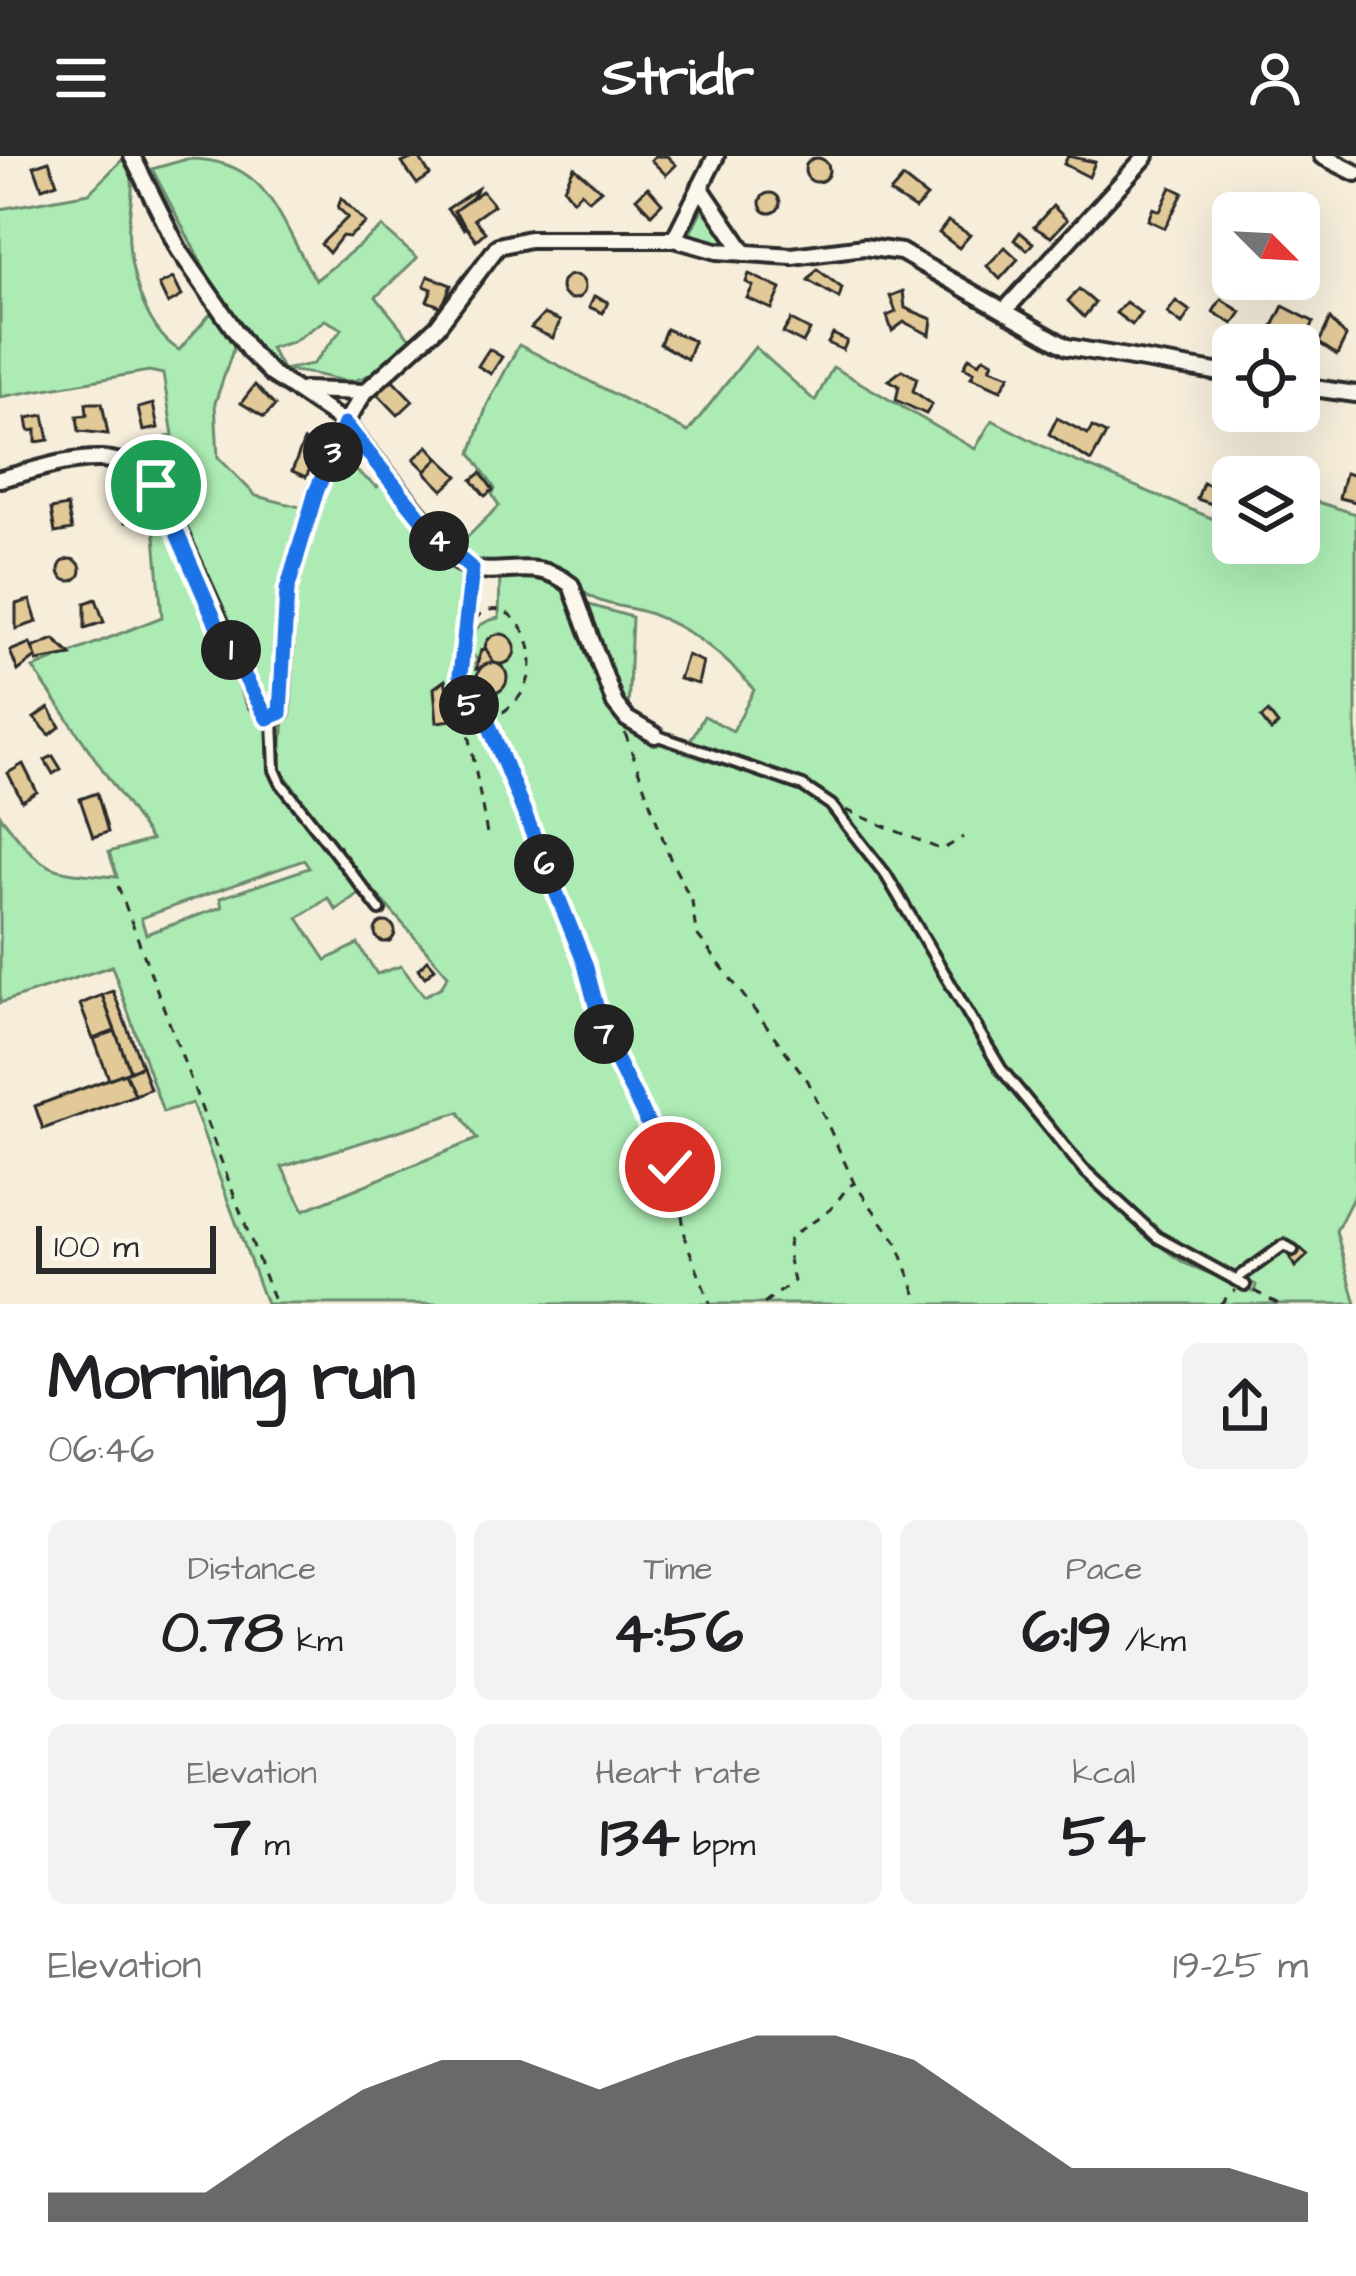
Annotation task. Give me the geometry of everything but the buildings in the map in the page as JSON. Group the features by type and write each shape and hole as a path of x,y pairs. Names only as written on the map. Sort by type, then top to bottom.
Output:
{"street":[{"path":"132,156 179,250 259,362 345,424 440,542 472,569 526,566 571,585 620,712 655,735"},
{"path":"674,239 716,156"},
{"path":"1005,310 1146,156"},
{"path":"1322,156 1356,173"},
{"path":"700,187 745,253"},
{"path":"0,479 93,458 130,461 150,476 217,625 256,702 273,719 280,713 286,675 287,590 316,492 345,424 365,392 437,328 497,245 530,239 674,239 689,246 792,256 864,248 901,252 1084,351 1212,372"},
{"path":"1320,389 1356,394"},
{"path":"301,390 365,392"}],"lane":[{"path":"273,719 275,770 281,782 380,910"},
{"path":"655,735 803,786 832,805 886,875 980,1040 1083,1169 1157,1237 1245,1286"},
{"path":"1235,1280 1273,1250 1284,1245 1293,1250"}],"path":[{"path":"472,569 461,683 487,834"},
{"path":"466,635 479,616 501,612 520,621 531,641 529,667 517,700 503,712 485,715"},
{"path":"461,683 469,705 485,715 585,964 604,1036 677,1183 686,1241 710,1304"},
{"path":"620,712 638,776 692,901 696,933 808,1081 854,1183 897,1243 920,1304"},
{"path":"832,805 942,850 963,837"},
{"path":"118,886 275,1304"},
{"path":"764,1304 794,1281 786,1243 830,1210 854,1183"},
{"path":"1220,1304 1245,1286 1279,1304"}],"green space":[{"path":"125,157 132,182 130,256 147,311 166,340 179,350 212,312 235,344 215,403 218,457 256,496 308,509 287,575 278,706 262,718 269,726 271,768 280,788 359,893 336,910 328,898 298,918 326,960 358,944 377,974 401,966 424,996 441,987 448,975 357,872 280,769 294,594 322,488 327,490 342,460 377,487 384,482 463,576 455,665 462,713 476,706 464,685 465,671 478,661 470,651 474,632 499,618 500,574 539,573 573,594 615,717 685,753 740,771 743,766 689,743 704,716 733,731 754,690 708,646 651,614 595,599 542,564 480,563 452,552 499,506 492,494 495,489 471,453 487,405 519,345 688,432 755,347 815,401 833,367 975,449 992,420 1060,455 1212,518 1212,564 1320,564 1320,503 1356,514 1356,1192 1336,1231 1356,1304 266,1304 192,1103 163,1112 112,966 0,1003 0,815 38,859 74,873 117,877 109,852 151,840 33,668 162,617 147,444 173,435 163,374 149,371 0,397 0,209 89,193","holes":["304,860 309,868 220,898 222,907 146,934 141,918","459,1112 477,1139 304,1210 282,1167","1146,1228 1256,1285 1254,1292 1184,1263 1143,1234"]},
{"path":"187,159 238,170 270,198 316,280 382,227 417,258 376,297 411,340 359,379 277,370 222,302 152,169","holes":["325,320 342,329 313,364 283,370 270,348 292,342"]},
{"path":"703,207 733,245 731,248 688,237"},
{"path":"586,604 632,617 628,712 609,680"}],"route":[{"path":"156,485 217,625 267,718 280,713 286,675 287,590 316,492 345,424 440,542 472,569 460,675 465,700 485,715 519,811 585,964 601,1010 604,1036 670,1167"}]}
